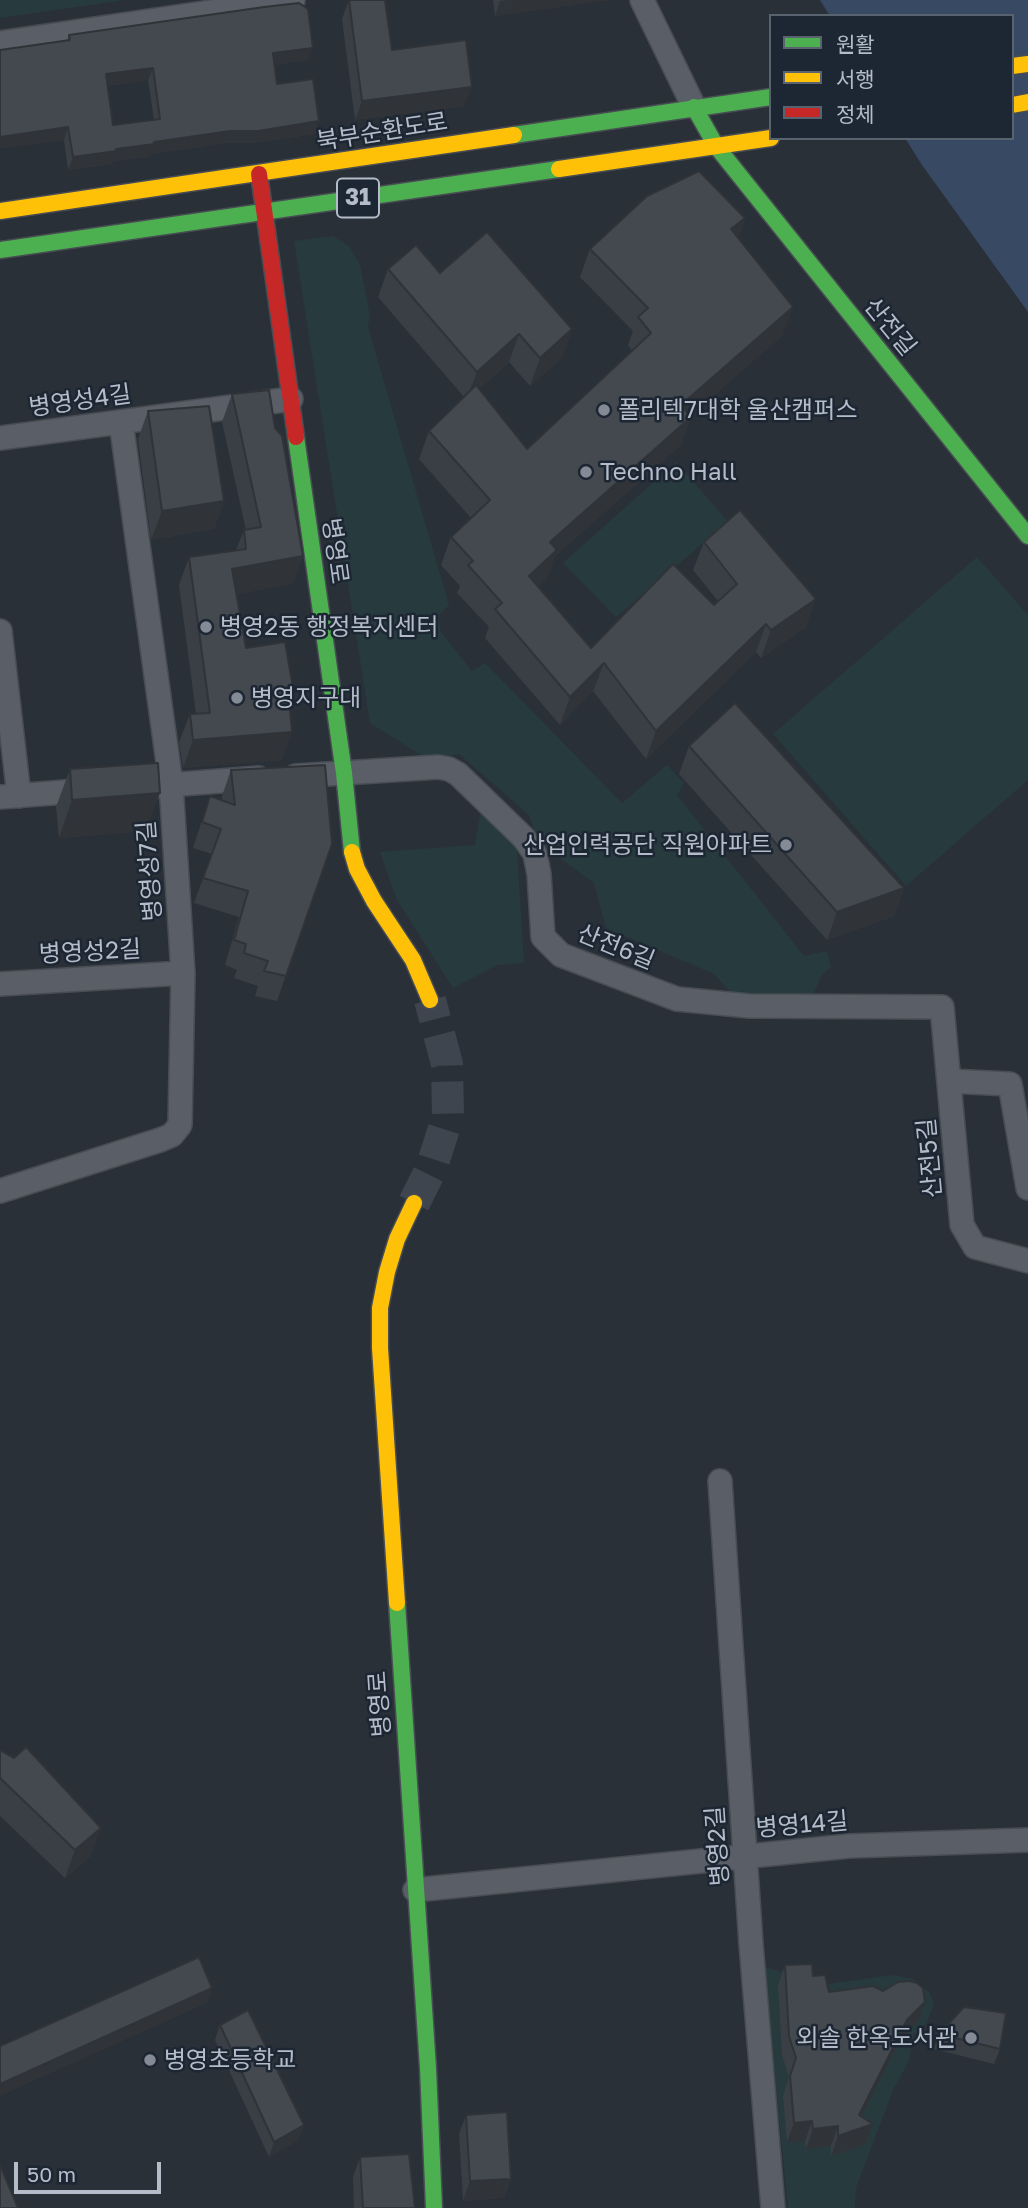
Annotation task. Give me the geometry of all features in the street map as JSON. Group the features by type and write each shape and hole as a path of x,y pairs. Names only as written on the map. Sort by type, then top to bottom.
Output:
{"street":[{"path":"0,43 293,0"},
{"path":"642,0 694,107"},
{"name":"북부순환도로","path":"0,211 769,97"},
{"name":"산전길","path":"694,107 716,146 1028,536"},
{"name":"31","path":"0,250 769,138"},
{"name":"병영로","path":"259,174 344,773 352,854 374,901 413,960 430,1000"},
{"name":"병영성4길","path":"0,438 291,399"},
{"name":"병영성7길","path":"0,1191 160,1140 172,1135 180,1125 183,973 171,784 121,422"},
{"path":"0,631 10,797"},
{"name":"산전6길","path":"10,797 171,784 438,767 449,769 458,774 524,838 535,853 543,937 561,955 677,999 749,1006 942,1007"},
{"name":"병영성2길","path":"0,984 183,973"},
{"name":"산전5길","path":"942,1007 962,1225 975,1247 1028,1261"},
{"path":"949,1081 1010,1084 1024,1141 1028,1188"},
{"name":"병영로","path":"414,1203 397,1239 387,1272 380,1308 380,1348 428,2068 434,2208"},
{"name":"병영2길","path":"720,1481 745,1856 773,2208"},
{"name":"병영14길","path":"415,1890 849,1846 1028,1840"}],"green space":[{"path":"0,0 125,0 0,18"},
{"path":"333,236 349,246 360,265 370,316 368,327 449,605 438,616 441,632 472,671 485,663 622,803 667,765 684,783 677,795 804,956 827,951 831,967 822,975 811,999 733,995 714,974 606,928 594,883 538,842 529,815 459,754 429,760 370,723 294,241"},
{"path":"676,462 728,522 616,617 563,563"},
{"path":"977,557 1028,615 1028,780 906,886 773,734"},
{"path":"482,802 516,833 524,963 497,965 453,988 397,900 380,852 475,845"},
{"path":"764,1967 828,1984 892,1975 913,1979 929,1992 934,2003 927,2023 913,2035 909,2061 893,2090 856,2188 855,2208 788,2208"}],"water":[{"path":"820,0 1028,0 1028,312 906,140 1014,140 1014,14 829,14"}],"building":[{"path":"349,0 385,0 392,50 466,40 472,87 362,101"},
{"path":"299,3 308,9 313,48 273,53 277,84 313,79 319,121 258,131 230,131 154,142 155,144 73,157 68,127 0,137 0,50 70,40 69,35","holes":["153,68 160,119 113,125 106,74"]},
{"path":"699,171 745,218 731,229 793,307 681,405 691,417 550,542 557,550 529,576 591,648 673,564 714,605 737,584 704,542 740,510 816,599 771,630 766,624 656,731 604,663 570,697 495,609 502,603 468,565 473,561 451,537 490,500 429,431 476,385 527,449 651,333 638,317 648,308 590,249 647,196"},
{"path":"487,232 572,329 540,358 519,334 477,372 388,269 416,245 440,273"},
{"path":"269,390 275,428 282,436 303,556 232,569 246,648 285,642 293,687 288,687 292,732 193,740 190,714 210,713 189,557 246,549 244,530 261,527 232,394"},
{"path":"209,406 224,501 162,511 148,411"},
{"path":"735,703 904,888 837,912 689,746"},
{"path":"158,763 160,793 72,800 70,769"},
{"path":"325,765 332,844 286,976 264,971 268,961 244,953 246,944 234,940 248,891 203,878 221,829 202,822 210,796 235,805 231,770"},
{"path":"26,1747 101,1828 75,1850 0,1778 0,1750 14,1758"},
{"path":"199,1957 212,1988 0,2084 0,2046"},
{"path":"812,1964 813,1976 825,1975 829,1992 873,1986 883,1991 898,1982 909,1981 923,1988 925,2002 907,2020 859,2115 873,2124 838,2136 838,2126 813,2129 812,2121 794,2123 790,2076 796,2058 789,2036 785,1965"},
{"path":"964,2007 1006,2013 1000,2049 939,2034"},
{"path":"248,2010 304,2125 274,2142 220,2025"},
{"path":"507,2112 511,2179 470,2181 466,2115"},
{"path":"409,2154 415,2208 363,2208 360,2157"},
{"path":"0,2165 18,2208 0,2208"}],"tunnel":[{"path":"414,1203 431,1169 448,1116 447,1064 430,1000"}],"traffic: fast":[{"path":"514,135 769,97"},
{"path":"694,107 716,146 1028,536"},
{"path":"0,250 559,169"},
{"path":"296,437 344,773 352,852"},
{"path":"397,1603 428,2068 434,2208"}],"traffic: slow":[{"path":"1014,66 1028,64"},
{"path":"1014,105 1028,102"},
{"path":"0,211 514,135"},
{"path":"559,169 769,138"},
{"path":"352,852 357,869 374,901 413,960 430,1000"},
{"path":"397,1603 380,1348 380,1308 397,1239 414,1203"}],"traffic: jam":[{"path":"259,174 296,437"}],"place":[{"name":"폴리텍7대학 울산캠퍼스","path":"604,410"},
{"name":"Techno Hall","path":"586,472"},
{"name":"병영2동 행정복지센터","path":"206,627"},
{"name":"병영지구대","path":"237,698"},
{"name":"산업인력공단 직원아파트","path":"786,845"},
{"name":"외솔 한옥도서관","path":"971,2038"},
{"name":"병영초등학교","path":"150,2060"}]}
